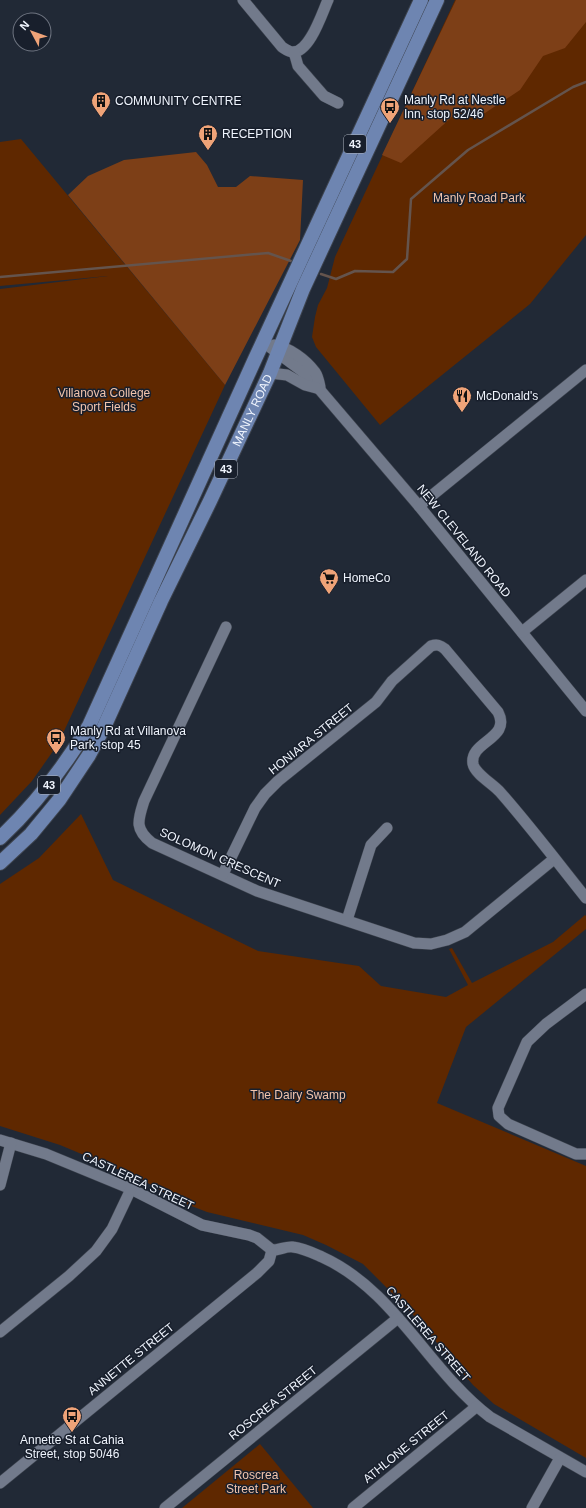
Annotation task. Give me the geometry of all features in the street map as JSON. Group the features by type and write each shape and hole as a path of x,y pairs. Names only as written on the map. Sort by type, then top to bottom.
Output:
{"main road":[{"name":"MANLY ROAD","path":"0,838 48,786 89,726 263,342 421,0"},
{"name":"MANLY ROAD","path":"0,863 17,848 46,816 73,781 104,727 160,601 214,494 270,373 295,308 316,260 437,0"}],"street":[{"path":"243,0 282,47 294,52 302,49 308,43 328,0"},
{"path":"294,52 298,66 324,96 338,103"},
{"name":"NEW CLEVELAND ROAD","path":"263,342 298,356 316,373 320,390 419,506 586,711"},
{"path":"419,506 586,370"},
{"name":"NEW CLEVELAND ROAD","path":"270,373 287,375 305,385 320,390"},
{"path":"522,632 586,580"},
{"name":"SOLOMON CRESCENT","path":"226,627 144,801 138,818 138,826 142,836 257,891 414,943 431,944 447,940 465,932 554,859"},
{"name":"HONIARA STREET","path":"223,874 255,808 265,794 278,781 376,702 392,682 431,646 440,645 498,712 502,720 500,728 473,756 473,765 476,771 499,791 554,859"},
{"path":"347,920 371,845 387,828"},
{"path":"554,859 586,898"},
{"path":"586,994 546,1024 527,1042 498,1108 498,1116 508,1124 576,1154 586,1154"},
{"name":"CASTLEREA STREET","path":"0,1140 46,1154 131,1189 202,1225 249,1235 257,1238 272,1250 294,1247 326,1259 352,1273 380,1298 457,1388 476,1407 490,1417 586,1472"},
{"path":"0,1185 11,1143"},
{"path":"0,1332 69,1276 96,1251 112,1229 131,1189"},
{"name":"ANNETTE STREET","path":"0,1483 257,1273 269,1261 272,1250"},
{"name":"ROSCREA STREET","path":"165,1508 398,1318"},
{"name":"ATHLONE STREET","path":"353,1508 476,1407"},
{"path":"532,1508 560,1458"}],"green space":[{"name":"Manly Road Park","path":"455,0 586,0 586,235 530,304 380,425 316,347 312,337 315,317 318,305 327,288 335,257"},
{"name":"Villanova College Sport Fields","path":"21,139 225,385 58,744 32,781 0,815 0,289 108,276 0,286 0,142"},
{"name":"The Dairy Swamp","path":"81,814 113,880 258,951 359,966 381,986 446,997 468,985 449,949 452,948 472,983 553,942 585,915 586,916 586,929 466,1027 437,1103 586,1166 586,1458 494,1404 473,1385 409,1310 363,1264 303,1235 207,1212 181,1202 139,1178 60,1145 0,1126 0,884 39,858"},
{"name":"Roscrea Street Park","path":"260,1444 313,1508 182,1508"}],"shaded area":[{"path":"456,0 586,0 586,22 565,48 543,56 520,90 485,113 464,106 401,163 382,155"},
{"path":"196,152 207,165 218,187 236,187 250,176 303,180 300,240 225,385 68,195 88,176 124,160"}],"waterway":[{"path":"321,274 336,279 355,271 393,272 407,259 411,199 468,150 573,87 586,82"},
{"path":"0,277 268,253 291,261"}],"place":[{"name":"COMMUNITY CENTRE","path":"101,118"},
{"name":"Manly Rd at Nestle Inn, stop 52/46","path":"390,124"},
{"name":"RECEPTION","path":"208,151"},
{"name":"McDonald's","path":"462,413"},
{"name":"HomeCo","path":"329,595"},
{"name":"Manly Rd at Villanova Park, stop 45","path":"56,755"},
{"name":"Annette St at Cahia Street, stop 50/46","path":"72,1433"}]}
